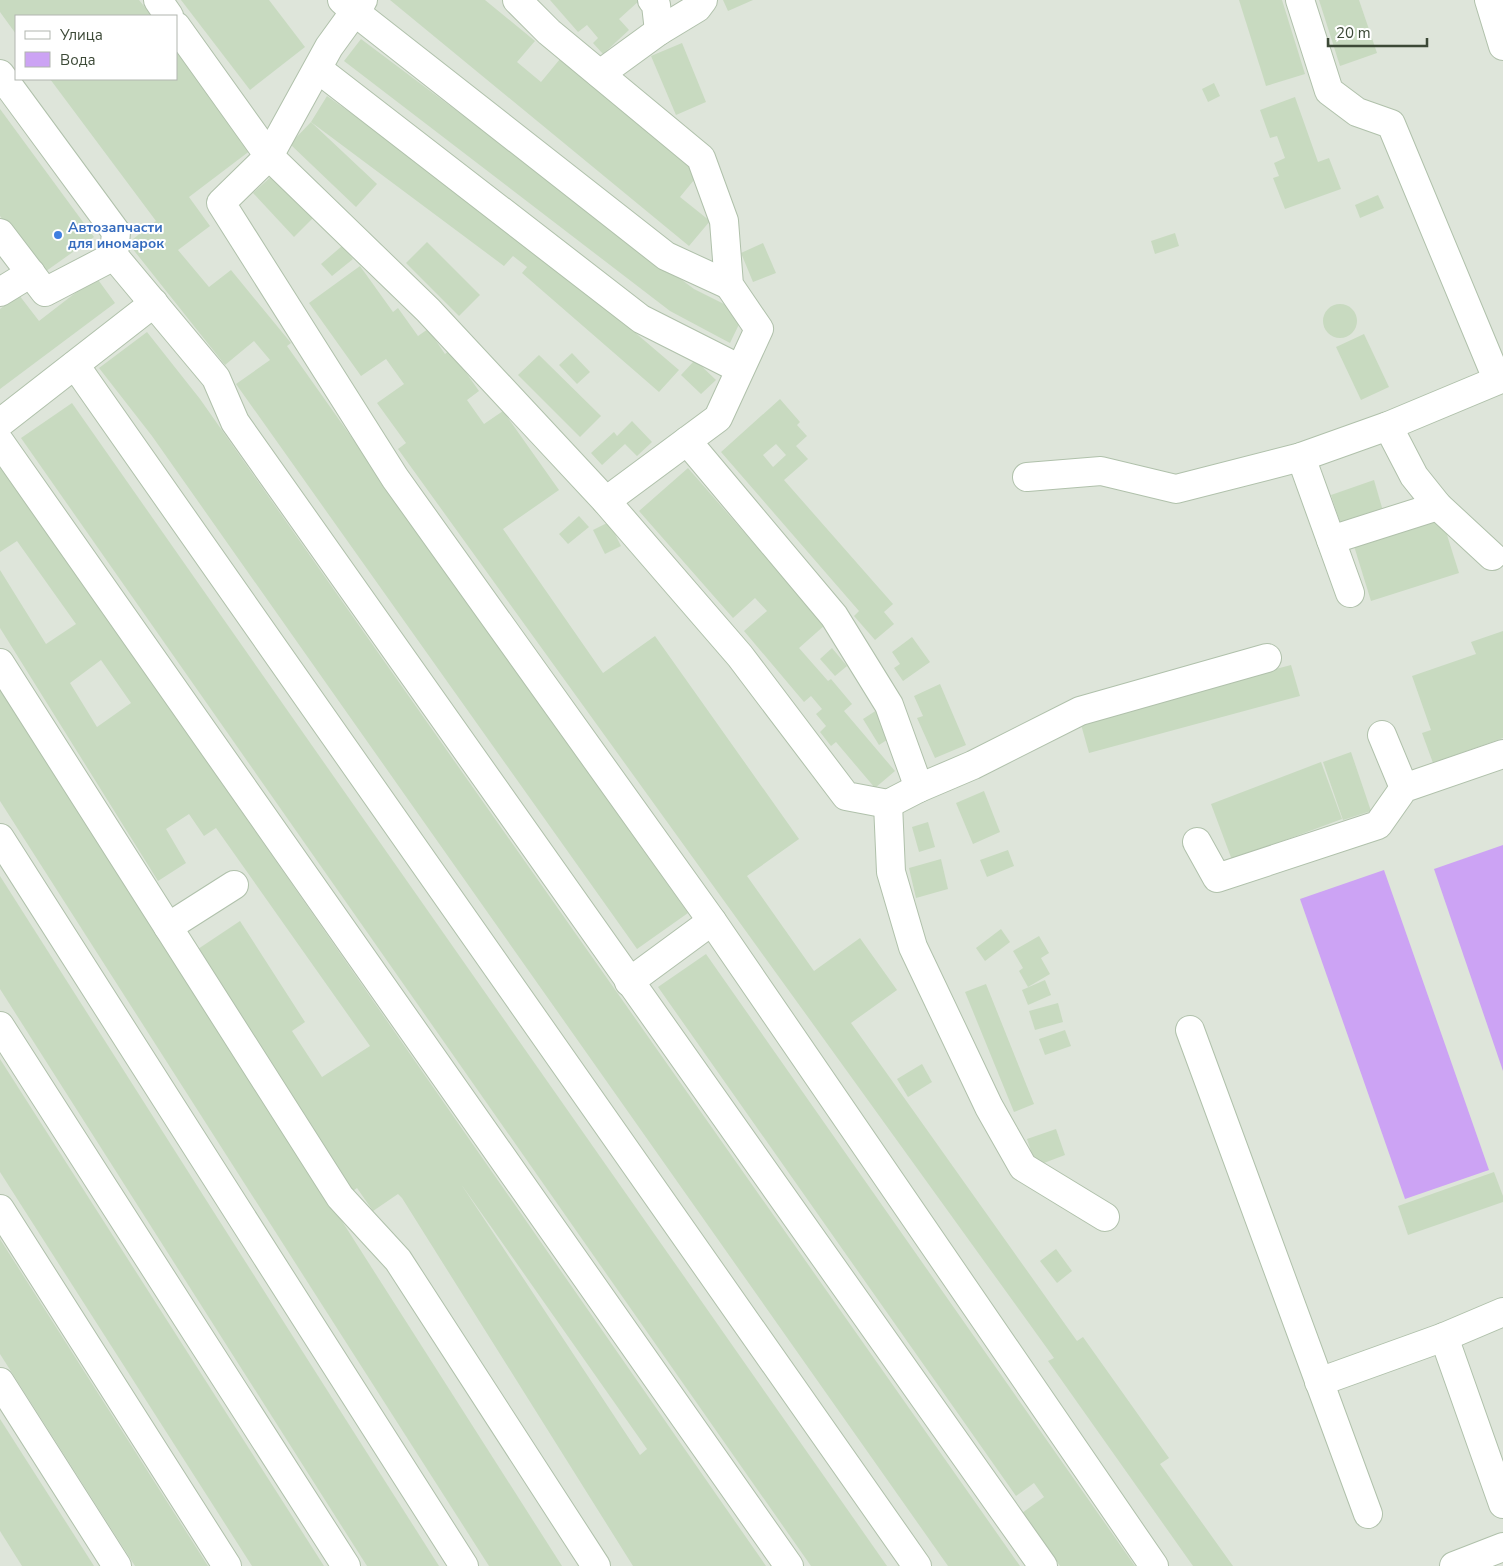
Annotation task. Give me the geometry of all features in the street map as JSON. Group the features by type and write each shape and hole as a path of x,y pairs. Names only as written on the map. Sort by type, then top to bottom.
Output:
{"street":[{"path":"158,0 168,15"},
{"path":"517,0 549,32 701,158 724,221 729,284 759,329 718,418 606,501"},
{"path":"652,0 656,5 659,31"},
{"path":"600,74 659,31 697,8 703,0"},
{"path":"1027,477 1101,471 1176,489 1301,457 1388,426 1500,378 1391,124 1357,112 1329,91 1300,0"},
{"path":"1489,0 1503,46"},
{"path":"729,284 666,256 354,4 270,156 221,203 395,478 712,921 1154,1566"},
{"path":"178,29 270,156 428,310 606,501 740,656 846,796 888,804 919,788 974,765 1080,712 1267,658"},
{"path":"318,69 641,319 740,369"},
{"path":"0,74 116,232 114,256 216,378 235,422 1043,1566"},
{"path":"0,233 45,292 114,256"},
{"path":"0,292 31,273"},
{"path":"0,423 154,303"},
{"path":"75,365 917,1566"},
{"path":"1388,426 1414,476 1438,506 1492,556"},
{"path":"687,441 834,616 888,705 919,788"},
{"path":"0,442 789,1566"},
{"path":"1301,457 1350,593"},
{"path":"1331,540 1438,506"},
{"path":"0,662 340,1197 398,1260 596,1566"},
{"path":"1382,735 1404,788"},
{"path":"1197,842 1217,878 1378,825 1404,788 1503,754"},
{"path":"888,804 891,872 913,947 989,1107 1023,1167 1105,1217"},
{"path":"0,838 464,1566"},
{"path":"168,927 234,886"},
{"path":"629,982 712,921"},
{"path":"0,1026 346,1566"},
{"path":"1190,1030 1368,1514"},
{"path":"0,1209 226,1566"},
{"path":"1319,1382 1503,1312"},
{"path":"1444,1336 1503,1504"},
{"path":"0,1382 117,1566"},
{"path":"1454,1566 1503,1547"}],"shaded area":[{"path":"0,0 1503,0 1503,1566 0,1566"}],"water":[{"path":"1503,845 1503,1071 1434,869"},
{"path":"1384,870 1489,1170 1405,1199 1300,899"}],"building":[{"path":"0,0 139,0 151,15 15,15 15,33 0,12"},
{"path":"181,0 269,0 305,47 250,90"},
{"path":"390,0 485,0 535,41 517,62 541,82 560,59 699,174 680,197 710,221 689,246"},
{"path":"550,0 640,0 619,19 629,30 603,54 593,43 598,38 587,25 578,32"},
{"path":"723,0 753,0 728,11"},
{"path":"1239,0 1282,0 1305,74 1266,86"},
{"path":"1319,0 1359,0 1377,53 1340,66"},
{"path":"361,39 694,289 744,314 730,343 670,311 344,61"},
{"path":"682,43 706,102 676,115 651,56"},
{"path":"178,52 251,150 189,197 210,226 178,250 209,287 231,270 291,343 287,346 688,913 637,949 236,384 270,360 254,341 225,365 128,243 156,221 51,80 178,80"},
{"path":"1214,83 1220,96 1208,102 1202,89"},
{"path":"327,96 516,231 679,370 659,392 522,273 527,267 513,256 504,266 311,122"},
{"path":"1295,97 1318,162 1329,158 1341,189 1285,209 1273,178 1279,176 1274,163 1285,158 1277,136 1270,138 1260,110"},
{"path":"0,109 94,237 42,274 0,216"},
{"path":"311,122 377,184 356,207 290,144"},
{"path":"274,174 314,217 294,237 253,193"},
{"path":"1378,195 1384,208 1360,218 1355,205"},
{"path":"1175,233 1179,246 1155,254 1151,241"},
{"path":"427,242 480,295 459,316 406,263"},
{"path":"763,243 776,273 753,282 741,253"},
{"path":"342,246 353,259 332,276 321,264"},
{"path":"360,266 393,312 398,308 418,336 428,329 445,354 450,350 479,391 467,400 484,424 503,411 559,490 503,529 603,673 655,636 799,839 747,876 814,971 860,938 897,990 851,1023 1077,1341 1083,1337 1169,1458 1160,1464 1233,1566 1193,1566 1048,1361 1054,1358 398,449 406,443 377,403 404,384 386,359 361,376 309,303"},
{"path":"96,277 115,303 0,389 0,309 19,295 39,321"},
{"path":"1340,304 1352,309 1357,321 1352,333 1340,338 1328,333 1323,321 1328,309"},
{"path":"147,332 200,399 1020,1566 948,1566 152,436 99,368"},
{"path":"1364,334 1389,387 1361,400 1336,347"},
{"path":"572,353 590,372 577,384 559,365"},
{"path":"539,355 601,416 580,437 518,375"},
{"path":"695,360 716,380 701,394 681,375"},
{"path":"780,399 800,422 797,425 807,436 796,446 808,459 784,480 893,604 884,612 894,624 875,640 854,616 859,611 721,452","holes":["776,444 786,455 773,467 763,455"]},
{"path":"72,403 887,1566 811,1566 21,438"},
{"path":"632,421 652,442 637,456 625,444 602,465 591,453 614,432 617,436"},
{"path":"0,464 766,1566 633,1566 402,1198 398,1194 373,1211 357,1188 353,1191 198,949 240,921 305,1022 292,1031 322,1077 370,1046 216,828 204,836 189,814 166,829 186,863 158,881 0,628 0,570 46,644 76,624 17,541 0,552","holes":["101,660 131,703 97,727 70,683","461,1184 647,1449 640,1455"]},
{"path":"688,468 825,625 799,648 828,681 831,679 852,704 844,711 895,771 875,788 836,742 831,746 820,732 826,726 816,714 822,709 811,696 804,702 744,631 767,611 755,598 733,618 639,511"},
{"path":"1374,480 1383,511 1341,525 1331,495"},
{"path":"579,516 589,527 568,544 559,534"},
{"path":"1442,519 1459,573 1371,601 1354,546"},
{"path":"609,522 621,546 605,554 593,530"},
{"path":"1503,631 1503,738 1433,763 1422,733 1431,730 1412,676 1476,654 1471,642"},
{"path":"912,637 930,662 903,681 894,668 900,664 892,652"},
{"path":"832,648 847,666 835,676 820,659"},
{"path":"1291,665 1300,696 1089,753 1080,721"},
{"path":"940,684 966,745 935,758 917,718 923,716 914,696"},
{"path":"0,685 562,1566 489,1566 0,801"},
{"path":"877,710 893,736 879,745 863,719"},
{"path":"1351,752 1371,811 1343,820 1323,762"},
{"path":"1321,762 1342,819 1232,860 1211,804"},
{"path":"984,791 1000,832 973,844 956,803"},
{"path":"928,822 935,847 919,852 912,827"},
{"path":"1008,850 1014,866 987,877 980,860"},
{"path":"941,859 948,889 916,898 909,868"},
{"path":"0,876 439,1566 367,1566 0,989"},
{"path":"1001,929 1010,942 985,961 976,948"},
{"path":"1039,936 1049,953 1041,958 1050,974 1028,987 1019,971 1023,968 1013,951"},
{"path":"706,954 1135,1566 1060,1566 1022,1513 1044,1497 1034,1483 1016,1496 658,987"},
{"path":"1045,980 1051,995 1028,1005 1022,990"},
{"path":"986,984 1034,1104 1014,1112 965,992"},
{"path":"1058,1003 1063,1022 1035,1030 1029,1011"},
{"path":"1065,1030 1071,1046 1045,1055 1039,1039"},
{"path":"0,1059 324,1566 252,1566 0,1172"},
{"path":"922,1064 932,1082 908,1097 897,1079"},
{"path":"1056,1129 1065,1155 1036,1166 1027,1139"},
{"path":"1494,1172 1503,1196 1503,1202 1408,1235 1398,1206"},
{"path":"0,1239 208,1566 135,1566 0,1354"},
{"path":"1056,1249 1072,1271 1057,1283 1040,1261"},
{"path":"0,1419 94,1566 22,1566 0,1531"}],"place":[{"name":"Автозапчасти для иномарок","path":"58,235"}]}
